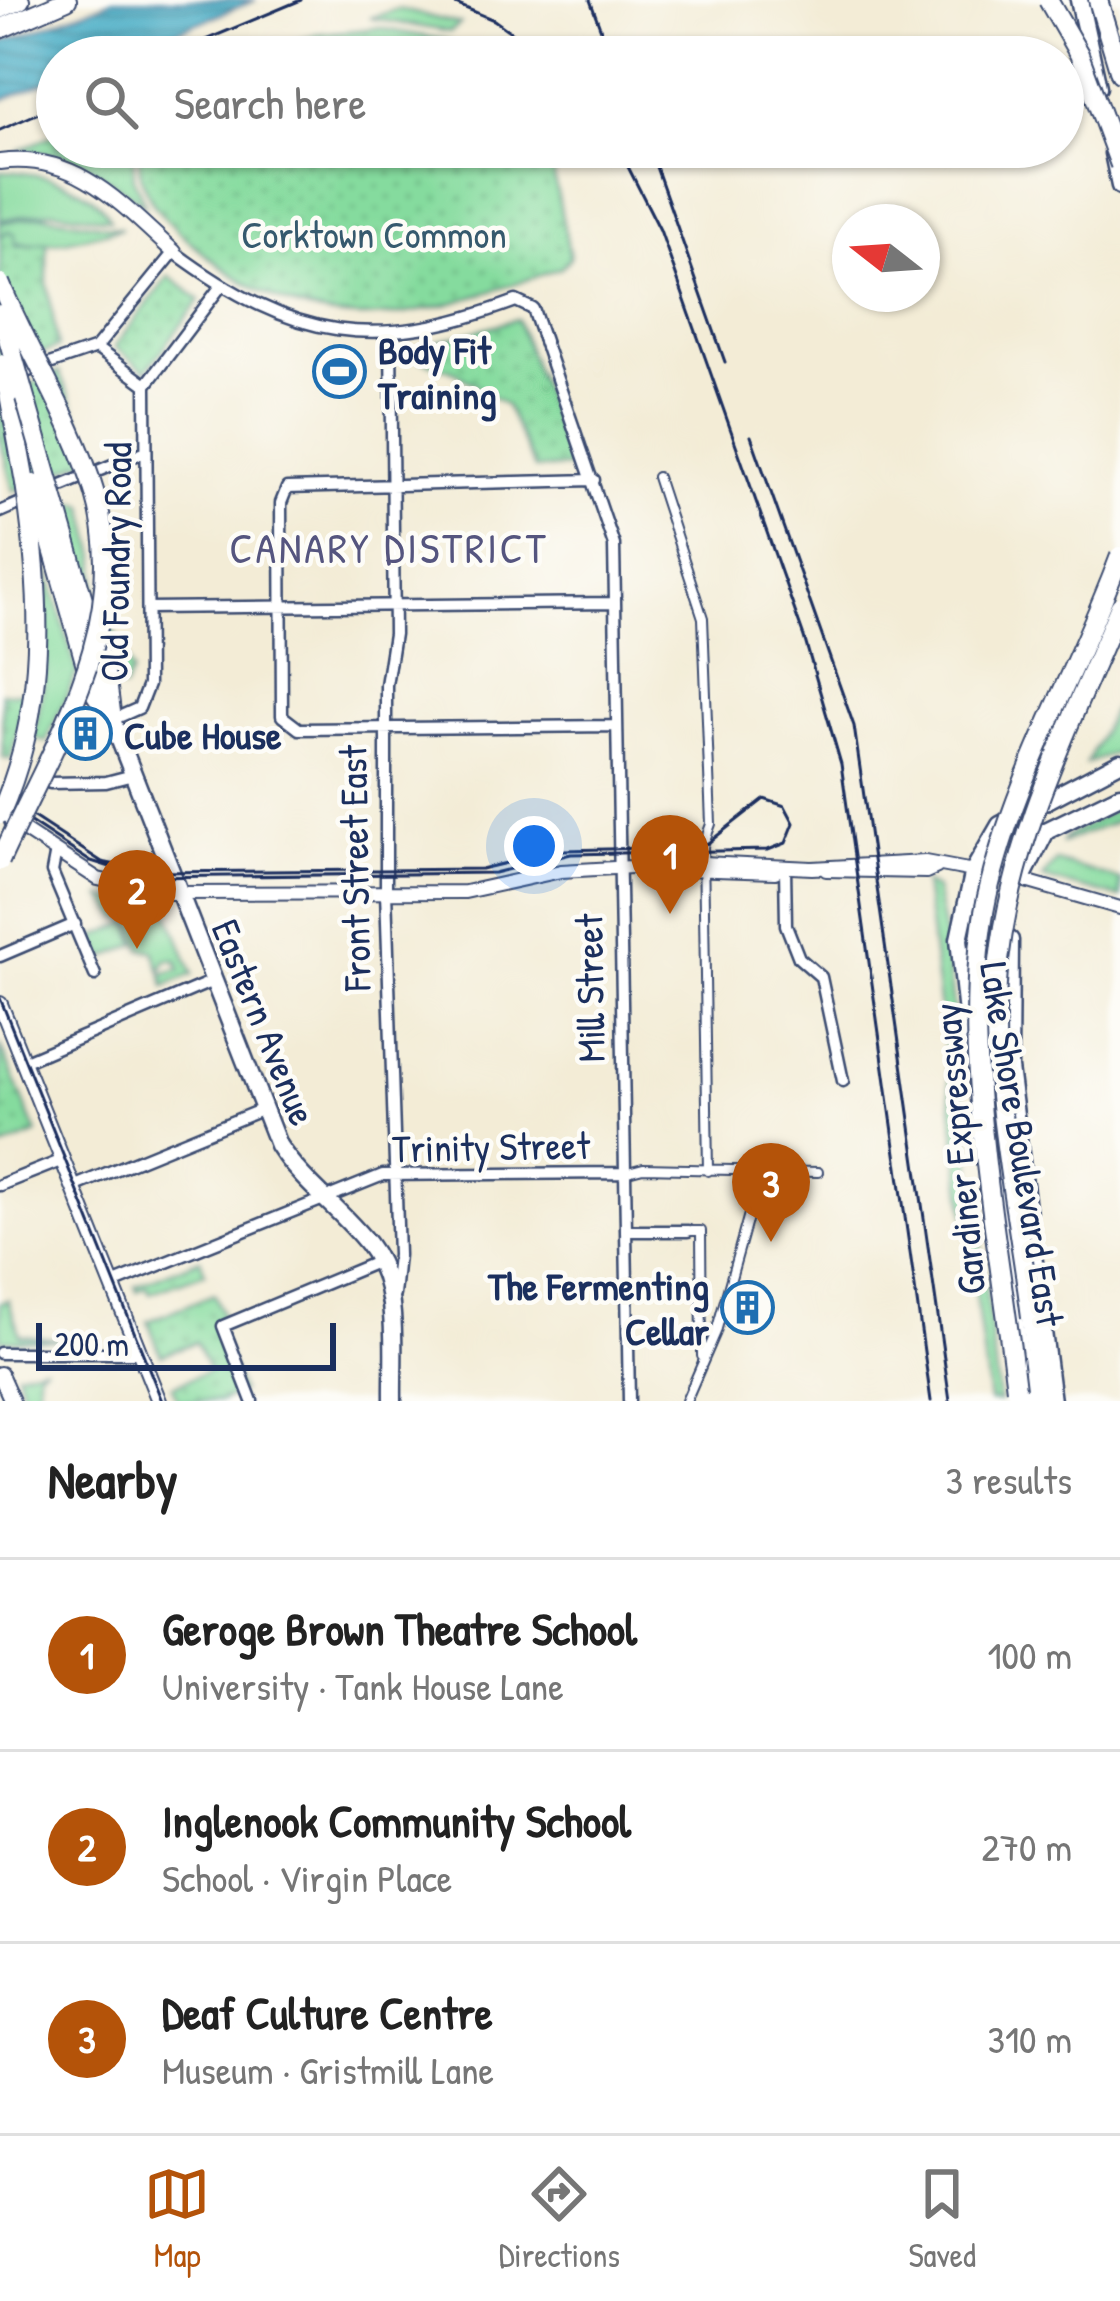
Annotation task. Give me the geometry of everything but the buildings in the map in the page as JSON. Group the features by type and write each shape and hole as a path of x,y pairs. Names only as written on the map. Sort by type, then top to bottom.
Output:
{"highway":[{"path":"0,9 20,0"},
{"path":"0,29 67,0"},
{"path":"1048,0 1069,36"},
{"path":"1097,0 1120,73"},
{"path":"1084,68 1120,165"},
{"path":"0,284 94,492 108,569 104,609 90,661 0,861"},
{"name":"Eastern Avenue","path":"0,310 93,690 112,720"},
{"name":"Eastern Avenue","path":"0,364 4,388 64,560"},
{"path":"0,814 30,722 40,612 4,388"},
{"name":"Gardiner Expressway","path":"1019,1398 978,1063 979,945 1012,815 1120,556"},
{"name":"Gardiner Expressway","path":"1042,1401 1001,1082 998,964 1012,885 1034,812 1120,606"}],"main road":[{"path":"1078,0 1120,186"},
{"path":"1107,0 1120,61"},
{"path":"0,161 36,161"},
{"path":"62,168 80,173 178,255"},
{"name":"Eastern Avenue","path":"112,720 262,1109 285,1156 379,1261 392,1322"},
{"name":"Lake Shore Boulevard East","path":"1019,1398 1002,1203 977,1103 960,925 974,870 1000,825 1120,762"},
{"name":"Lake Shore Boulevard East","path":"1052,1401 1009,1058 1006,994 1022,880 1037,840 1046,831 1120,795"},
{"path":"0,1004 160,1401"},
{"name":"Front Street East","path":"392,1322 393,1401"},
{"path":"0,1374 12,1401"}],"street":[{"path":"4,388 96,348 178,255 220,286 295,322 391,335"},
{"path":"96,348 146,385 220,286"},
{"name":"Mill Street","path":"391,335 525,302 535,313 613,538 629,1401"},
{"name":"Front Street East","path":"391,335 394,606 385,728 392,1175 398,1256 392,1322"},
{"name":"Old Foundry Road","path":"112,720 140,707 146,695 146,385"},
{"path":"0,493 4,510 146,452"},
{"path":"657,477 703,618 710,824 703,868 708,1172"},
{"path":"594,480 286,488 281,503 282,716 288,725 385,728 614,726"},
{"path":"148,608 615,603"},
{"path":"50,783 106,782 134,775"},
{"path":"0,814 122,888 179,893 479,891 561,871 617,869 785,867 841,873 926,872 938,867 1022,880 1120,908"},
{"path":"56,851 52,872 95,975"},
{"path":"785,867 786,925 799,958 821,977 843,1081"},
{"path":"0,956 75,925"},
{"path":"23,1062 213,981"},
{"path":"74,1187 262,1109"},
{"path":"0,1186 63,1160"},
{"name":"Trinity Street","path":"112,1284 392,1175 624,1173 643,1168 818,1172"},
{"path":"686,1401 716,1332 761,1171"},
{"path":"626,1231 701,1231 702,1364"},
{"path":"252,1401 223,1326 379,1261"},
{"path":"0,1353 140,1353"}],"green space":[{"path":"398,9 460,24 450,32 370,18"},
{"path":"378,28 423,36 311,36"},
{"path":"93,168 134,168 145,205"},
{"name":"Corktown Common","path":"140,168 552,168 570,257 561,268 458,302 368,317 324,313 281,300 235,276 158,210"},
{"path":"0,171 62,182 91,197 110,219 53,211 0,220"},
{"path":"42,215 122,228 44,244 0,237 0,223"},
{"path":"8,231 15,234 15,246 47,242 47,282 58,347 0,369 0,237"},
{"path":"169,276 200,300 146,371 114,347"},
{"path":"517,319 570,467 535,469 506,406 456,372 414,357 415,348"},
{"path":"59,372 95,457 13,491 0,437 0,399"},
{"path":"76,502 85,506 97,556 96,605 63,514"},
{"path":"47,567 77,672 46,742 34,738 46,670"},
{"path":"110,622 132,672 124,689 117,687 104,648"},
{"path":"26,692 11,759 3,758 2,693"},
{"path":"1120,695 1120,751 1087,763"},
{"path":"1120,807 1120,820 1061,843 1066,837"},
{"path":"1056,861 1120,880 1120,898 1042,878"},
{"path":"924,883 935,889 945,938 999,1401 989,1401"},
{"path":"103,898 168,910 193,974 165,986 162,974 180,969 177,960 166,960 161,972 154,951 142,949 131,920 120,919"},
{"path":"129,923 137,944 104,958 95,937"},
{"path":"0,1044 37,1134 0,1149"},
{"path":"200,1259 205,1273 150,1293 147,1287 137,1291 135,1286"},
{"path":"214,1294 223,1316 215,1321 241,1392 220,1401 178,1401 172,1386 209,1371 196,1342 161,1355 148,1321"},
{"path":"8,1300 20,1335 72,1340 0,1340 0,1303"},
{"path":"46,1365 38,1370 38,1401 25,1401 17,1372"}],"water":[{"path":"113,0 256,0 164,36 36,36 36,86 0,101 0,43"}],"tram line":[{"path":"0,795 102,862 150,872 481,869 562,850 694,847 708,843 764,799 785,806 794,823 786,843 768,850 571,854 494,873 142,877 88,860 0,802"},
{"path":"0,998 162,1401"}],"railway":[{"path":"215,36 301,0"},
{"path":"446,0 494,20 516,36"},
{"path":"590,0 603,36"},
{"path":"0,130 36,114"},
{"path":"629,168 660,230 804,637 841,764 931,1401"},
{"path":"656,168 725,362"},
{"path":"751,436 854,726 950,1401"}],"place":[{"name":"Body Fit Training","path":"339,371"},
{"name":"Cube House","path":"85,734"},
{"name":"Geroge Brown Theatre School","path":"670,914"},
{"name":"Inglenook Community School","path":"137,949"},
{"name":"Deaf Culture Centre","path":"771,1242"},
{"name":"The Fermenting Cellar","path":"748,1307"}],"district":[{"name":"CANARY DISTRICT","path":"389,547"}]}
